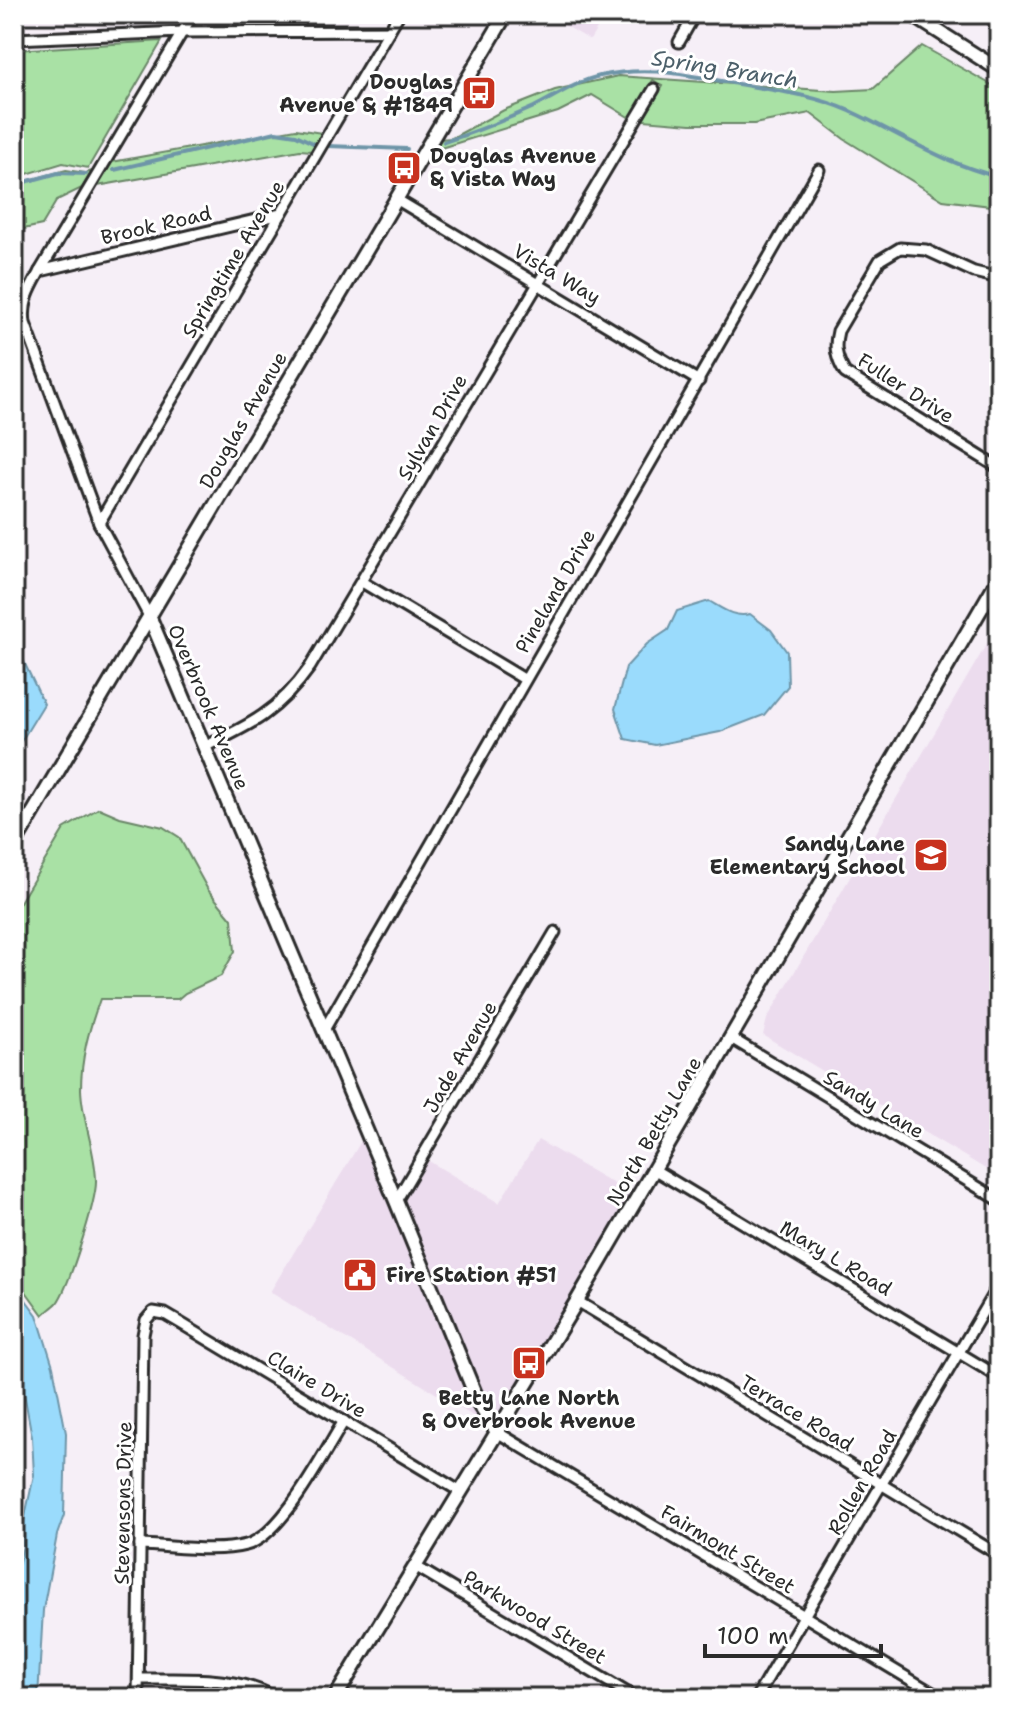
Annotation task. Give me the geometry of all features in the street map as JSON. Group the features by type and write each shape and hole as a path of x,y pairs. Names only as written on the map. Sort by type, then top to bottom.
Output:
{"street":[{"name":"Overbrook Avenue","path":"193,14 27,294 23,310 25,323 99,523 150,618 480,1406 497,1432"},
{"name":"Springtime Avenue","path":"99,523 399,14"},
{"name":"Douglas Avenue","path":"14,845 506,14"},
{"path":"679,42 695,14"},
{"path":"911,14 999,70"},
{"path":"14,39 182,32 389,31"},
{"name":"Sylvan Drive","path":"204,747 245,728 273,710 292,692 310,667 654,89"},
{"name":"Pineland Drive","path":"324,1030 819,170"},
{"name":"Vista Way","path":"396,199 699,381"},
{"name":"Brook Road","path":"40,271 281,214"},
{"name":"Fuller Drive","path":"999,278 974,272 926,250 900,248 880,260 838,331 835,352 845,373 999,468"},
{"name":"North Betty Lane","path":"335,1698 655,1170 999,578"},
{"path":"362,582 524,679"},
{"name":"Jade Avenue","path":"396,1201 555,932"},
{"name":"Sandy Lane","path":"731,1038 999,1200"},
{"name":"Mary L Road","path":"655,1170 999,1377"},
{"name":"Rollen Road","path":"756,1698 999,1284"},
{"name":"Terrace Road","path":"577,1301 999,1555"},
{"name":"Claire Drive","path":"153,1312 177,1321 461,1492"},
{"name":"Stevensons Drive","path":"138,1698 143,1335 146,1320 153,1312"},
{"path":"140,1545 228,1548 261,1539 287,1512 344,1421"},
{"name":"Fairmont Street","path":"497,1432 941,1698"},
{"name":"Parkwood Street","path":"415,1566 636,1698"},
{"path":"139,1679 232,1681 254,1686 276,1698"}],"shaded area":[{"path":"546,14 606,14 590,40"},
{"name":"Sandy Lane Elementary School","path":"999,623 999,1177 763,1035 767,1019"},
{"path":"363,1138 474,1410 481,1421 270,1292"},
{"path":"538,1140 633,1195 497,1420 486,1403 404,1201 427,1160 499,1203"}],"green space":[{"path":"162,41 88,168 63,163 14,178 14,50"},
{"path":"922,46 999,89 999,207 943,200 844,139 810,113 754,124 643,120 663,86 653,80 630,118 592,95 558,112 431,151 438,139 452,138 504,110 555,90 618,76 836,91 873,89"},
{"path":"296,129 322,133 311,151 300,150 97,186 112,162"},
{"path":"66,170 92,171 82,188 57,200 42,225 14,231 14,184"},
{"path":"99,808 120,817 163,827 179,837 208,890 232,919 235,951 221,976 178,999 100,999 86,1043 81,1089 95,1168 95,1190 68,1280 57,1303 43,1315 14,1275 14,912 64,829"}],"water":[{"path":"709,601 734,614 750,614 771,630 787,652 788,686 764,715 720,732 655,745 625,739 615,709 626,667 647,644 668,630 677,611"},
{"path":"14,641 44,704 14,753"},
{"path":"14,1284 37,1315 53,1366 66,1433 64,1515 57,1535 43,1610 38,1698 14,1698 14,1581 34,1475 32,1437 23,1387 14,1369"}],"waterway":[{"name":"Spring Branch","path":"444,142 523,112 591,78 634,71 666,72 821,100 941,156 999,177"},
{"name":"Spring Branch","path":"114,170 276,132 296,135 313,143"},
{"name":"Spring Branch","path":"328,146 407,149"},
{"name":"Spring Branch","path":"14,185 58,173 86,174"}],"place":[{"name":"Douglas Avenue & #1849","path":"479,93"},
{"name":"Douglas Avenue & Vista Way","path":"404,168"},
{"name":"Sandy Lane Elementary School","path":"931,855"},
{"name":"Fire Station #51","path":"360,1275"},
{"name":"Betty Lane North & Overbrook Avenue","path":"529,1363"}]}
